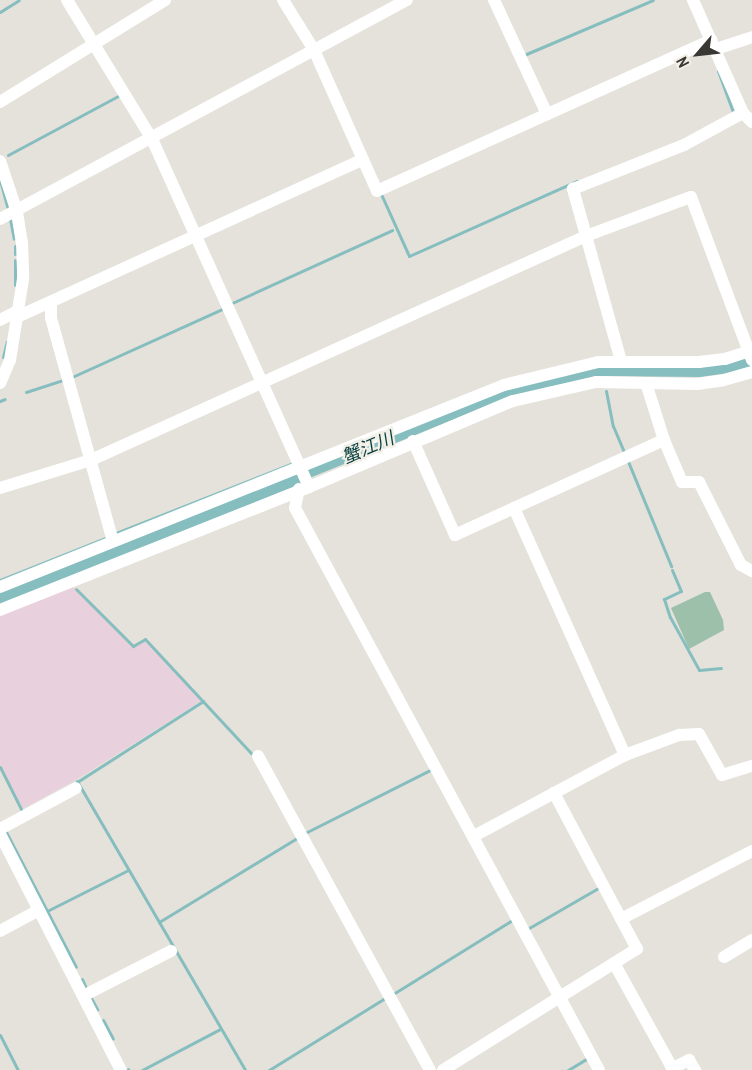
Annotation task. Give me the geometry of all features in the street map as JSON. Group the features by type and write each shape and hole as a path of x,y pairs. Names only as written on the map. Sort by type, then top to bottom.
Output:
{"street":[{"path":"67,0 152,139 301,466 305,486 295,508 599,1070"},
{"path":"0,102 165,0"},
{"path":"283,0 314,50 377,191 547,114 714,44 752,37"},
{"path":"0,219 17,212 407,0"},
{"path":"494,0 547,114"},
{"path":"693,0 743,113 752,122"},
{"path":"621,361 573,189 684,145 743,113"},
{"path":"0,320 51,303 363,159"},
{"path":"0,161 17,212 22,251 18,314 10,360 0,383"},
{"path":"0,489 91,460 262,380 586,236 691,197 751,354 699,362 598,362 504,385 0,587"},
{"path":"51,303 51,318 113,542"},
{"path":"0,610 513,401 596,382 697,384 724,380 752,372"},
{"path":"646,383 664,440 682,482 699,482 741,565 752,571"},
{"path":"413,441 455,535 664,440"},
{"path":"514,508 625,755"},
{"path":"474,836 625,755 680,735 699,734 722,775 752,766"},
{"path":"258,756 430,1070"},
{"path":"0,829 76,788"},
{"path":"443,1070 637,949 554,793"},
{"path":"0,834 121,1070"},
{"path":"621,919 752,851"},
{"path":"0,931 39,910"},
{"path":"724,957 752,940"},
{"path":"83,996 171,951"},
{"path":"614,963 671,1066 675,1067 689,1060 696,1070"}],"shaded area":[{"path":"71,585 132,647 145,640 201,701 76,780 22,809 0,764 0,615"}],"green space":[{"path":"705,592 710,592 723,620 724,630 689,649 671,608"}],"water":[{"name":"蟹江川","path":"752,354 752,366 729,373 700,377 601,376 511,396 312,477 303,484 0,606 0,591 506,387 599,366"}],"waterway":[{"path":"0,12 19,0"},
{"path":"524,55 653,0"},
{"path":"718,71 733,112"},
{"path":"8,155 120,95"},
{"path":"0,180 8,210"},
{"path":"381,194 409,256 577,181"},
{"path":"10,219 14,239"},
{"path":"232,303 392,230"},
{"path":"15,246 15,254"},
{"path":"15,260 15,285"},
{"path":"72,377 224,308"},
{"path":"3,357 7,341"},
{"path":"26,392 64,380"},
{"path":"606,391 613,426 625,454"},
{"path":"0,401 5,399"},
{"path":"627,459 671,566"},
{"path":"116,533 293,463"},
{"path":"0,580 105,538"},
{"path":"672,570 681,591 664,599 670,617 699,670 721,668"},
{"path":"76,589 133,646 145,639 251,753"},
{"path":"77,782 203,701"},
{"path":"0,767 22,811"},
{"path":"305,833 432,769"},
{"path":"77,781 245,1070"},
{"path":"5,830 76,967"},
{"path":"159,922 297,838"},
{"path":"47,911 128,870"},
{"path":"529,928 600,887"},
{"path":"393,994 514,919"},
{"path":"82,979 86,988"},
{"path":"91,998 97,1009"},
{"path":"269,1070 385,998"},
{"path":"103,1020 113,1039"},
{"path":"142,1070 220,1029"},
{"path":"0,1035 18,1070"},
{"path":"568,1070 588,1058"}]}
